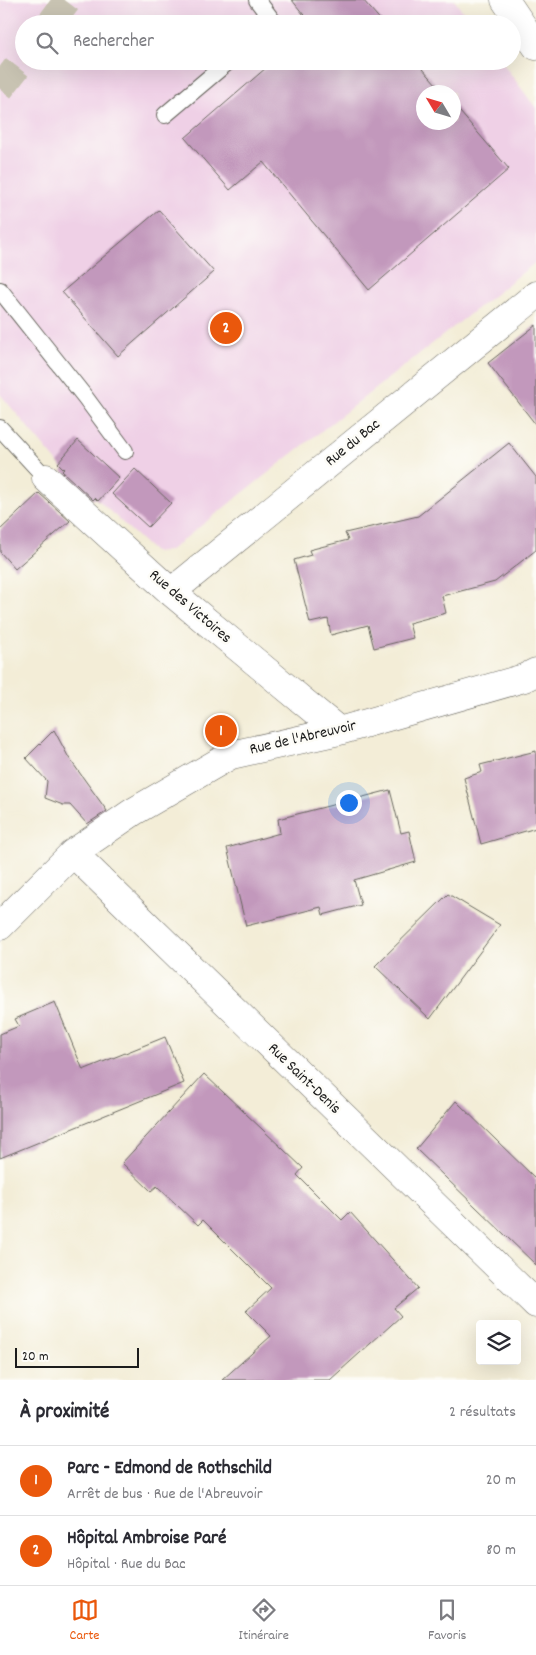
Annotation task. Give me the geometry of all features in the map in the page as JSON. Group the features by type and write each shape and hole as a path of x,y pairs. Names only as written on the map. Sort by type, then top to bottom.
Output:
{"street":[{"path":"504,0 514,15"},
{"path":"521,24 536,46"},
{"name":"Rue du Bac","path":"171,592 536,295"},
{"name":"Rue des Victoires","path":"46,478 171,592 339,732"},
{"name":"Rue de l'Abreuvoir","path":"0,926 73,853 133,812 231,755 339,732 524,678 536,672"},
{"name":"Rue Saint-Denis","path":"73,853 536,1304"}],"lane":[{"path":"257,0 268,15"},
{"path":"165,114 219,70"},
{"path":"0,290 85,396 125,451"},
{"path":"0,428 46,478"}],"shaded area":[{"path":"0,0 454,0 465,15 15,15 15,70 508,70 536,108 536,262 169,551 154,552 58,463 0,394"}],"building":[{"path":"292,0 363,0 376,15 304,15"},
{"path":"264,70 424,70 437,85 416,85 416,130 461,130 461,113 509,169 369,290 263,162 230,190 185,138"},
{"path":"159,210 214,272 118,356 62,292"},
{"path":"536,325 536,425 488,363"},
{"path":"78,440 119,478 98,501 95,498 93,500 62,471 64,469 58,463"},
{"path":"509,443 536,477 536,550 495,582 442,596 446,613 409,623 413,638 374,648 368,625 331,635 328,619 310,623 294,560 311,555 309,550 348,540 345,533 418,516"},
{"path":"135,469 171,503 148,527 112,494"},
{"path":"39,493 70,521 15,569 0,552 0,530"},
{"path":"54,730 69,758 107,811 87,824 70,805 63,805 45,798 47,781 26,758"},
{"path":"536,751 536,828 481,844 464,778 482,772 480,765"},
{"path":"390,790 401,833 409,831 416,862 354,880 361,905 323,915 321,907 246,926 227,848 280,833 278,819"},
{"path":"448,894 500,925 430,1019 375,966"},
{"path":"55,1002 83,1070 165,1037 184,1083 0,1158 0,1034 19,1026 15,1019"},
{"path":"204,1074 303,1168 297,1175 342,1220 350,1212 418,1288 394,1308 401,1316 330,1380 222,1380 271,1336 246,1311 271,1288 203,1220 198,1225 157,1186 151,1191 122,1163"},
{"path":"456,1101 536,1179 536,1265 416,1149"}],"tunnel":[{"path":"57,15 68,0"},
{"path":"0,89 15,70"}],"place":[{"name":"Hôpital Ambroise Paré","path":"226,328"},
{"name":"Parc - Edmond de Rothschild","path":"221,731"}]}
